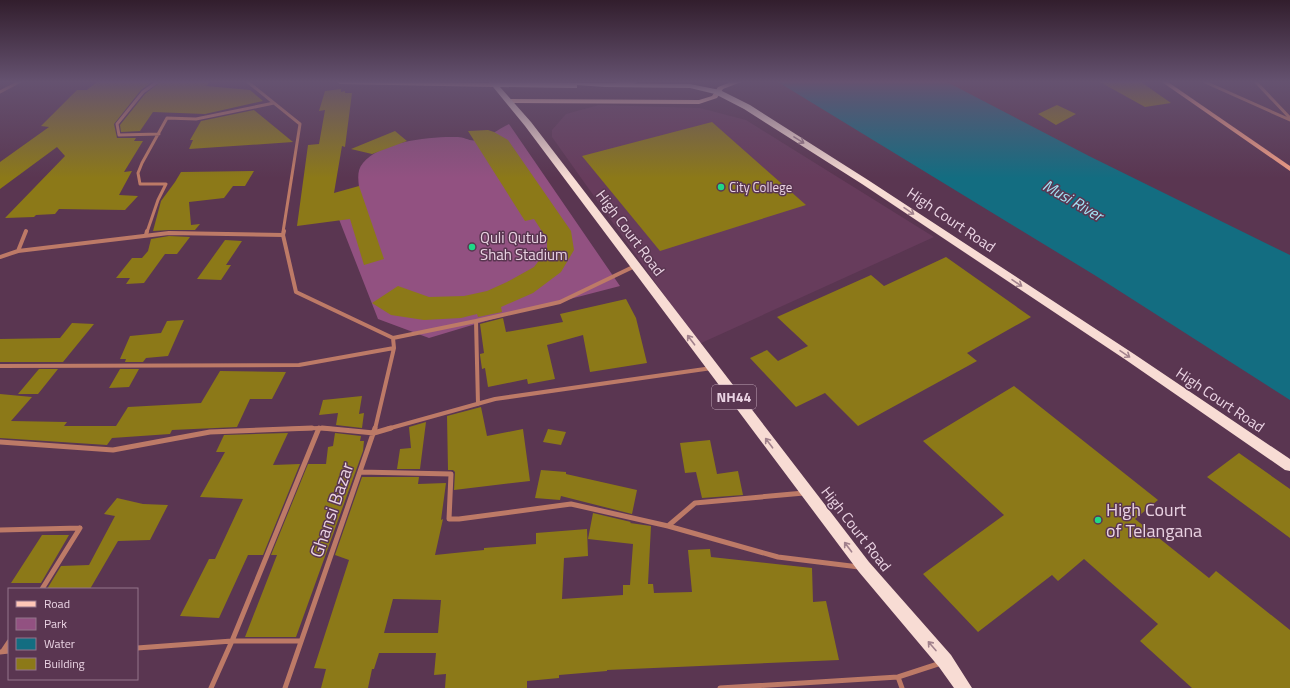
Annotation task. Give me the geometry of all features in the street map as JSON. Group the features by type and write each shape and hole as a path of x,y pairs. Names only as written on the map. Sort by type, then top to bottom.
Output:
{"highway":[{"name":"High Court Road","path":"519,114 864,567 945,661 964,688"},
{"name":"High Court Road","path":"758,114 865,182 1130,357 1290,466"}],"main road":[{"path":"1211,114 1290,169"}],"street":[{"path":"125,114 117,124 119,134 128,136 159,134"},
{"path":"146,235 158,200 166,184 140,184 138,173 142,163 168,118 196,119 223,114"},
{"path":"288,114 300,124 283,234 296,292 393,338 560,302 636,266"},
{"path":"1279,114 1290,119"},
{"path":"18,251 26,230"},
{"path":"0,257 18,251 169,233 283,234"},
{"path":"476,321 478,404"},
{"name":"Ghansi Bazar","path":"285,688 374,433 394,348 393,338"},
{"path":"0,366 299,364 394,348"},
{"path":"0,442 112,450 210,432 319,428 374,433 495,399 712,368"},
{"path":"211,688 232,641 319,428"},
{"path":"360,472 451,474 449,519 459,519 571,504 668,526 778,557 864,567"},
{"path":"668,526 695,503 807,493"},
{"path":"0,530 80,528 43,588"},
{"path":"138,648 232,641 301,641"},
{"path":"720,688 898,677 945,661"},
{"path":"898,677 902,688"}],"shaded area":[{"name":"City College","path":"566,114 723,114 746,120 934,237 699,344 552,137 552,130"}],"green space":[{"name":"Quli Qutub Shah Stadium","path":"509,124 620,286 489,320 429,338 378,319 335,209 359,187 358,174 363,163 381,150 407,141 447,137 458,137 470,140 480,139"}],"water":[{"name":"Musi River","path":"831,114 1009,114 1089,156 1290,255 1290,400 1096,276"}],"building":[{"path":"53,114 122,114 114,124 117,138 136,138 134,141 143,141 124,172 132,171 119,195 138,196 125,210 59,209 55,214 36,215 34,217 5,218 65,156 57,147 0,189 0,162 49,127 41,126"},
{"path":"129,114 152,114 140,131 121,132 120,125"},
{"path":"234,114 259,114 293,142 189,149 193,140 190,140 201,121"},
{"path":"324,114 349,114 345,147 342,146 334,193 359,186 384,259 364,265 350,219 297,226 308,145 319,144"},
{"path":"1038,114 1076,114 1056,125"},
{"path":"712,122 806,205 660,251 582,156"},
{"path":"488,130 508,140 571,231 574,250 561,272 533,293 501,307 502,312 478,317 477,314 461,318 424,320 391,315 372,303 398,286 429,297 464,296 487,291 534,267 547,250 547,239 534,219 525,221 468,131"},
{"path":"395,131 407,141 372,154 351,149"},
{"path":"254,171 245,186 233,186 224,198 189,202 191,225 200,224 195,230 153,231 161,201 181,172"},
{"path":"169,236 190,237 177,254 165,254 144,283 126,284 130,278 116,278 132,258 142,258 148,251 151,239"},
{"path":"225,240 242,241 226,265 231,265 221,280 197,279"},
{"path":"946,257 1031,317 967,353 977,361 858,426 825,393 796,407 750,358 767,350 778,361 808,346 777,317 871,275 884,286"},
{"path":"626,299 636,318 647,363 590,372 583,335 547,345 555,379 528,384 527,379 488,387 485,368 482,369 480,355 484,353 480,324 503,318 506,332 563,322 560,314"},
{"path":"184,320 168,356 146,358 143,362 125,362 126,359 120,359 130,336 161,333 167,321"},
{"path":"72,323 94,324 63,362 0,362 0,339 60,338"},
{"path":"39,369 58,369 38,394 18,394"},
{"path":"120,369 139,369 129,387 109,388"},
{"path":"220,371 286,372 272,399 250,399 237,427 172,430 170,434 112,438 107,445 0,438 0,394 32,397 11,421 67,422 64,426 116,426 128,407 201,403"},
{"path":"1014,386 1158,500 1135,519 1209,578 1216,571 1290,630 1290,688 1192,688 1140,641 1158,624 1084,559 1058,581 1052,575 978,632 923,574 1004,515 923,441"},
{"path":"362,396 359,414 364,413 362,428 336,425 338,413 319,415 323,400"},
{"path":"481,407 487,436 523,429 530,481 454,490 455,472 453,470 448,470 447,416"},
{"path":"426,422 420,469 397,469 400,449 411,448 409,427"},
{"path":"548,429 566,432 561,445 543,442"},
{"path":"288,433 273,465 300,464 263,555 248,555 219,618 180,616 209,559 215,559 243,499 200,497 225,452 216,452 224,435"},
{"path":"335,433 361,436 360,441 364,441 363,451 296,637 245,637 277,555 271,555 308,464 326,464 328,447 333,446"},
{"path":"710,440 717,474 738,471 743,495 702,498 696,472 685,473 680,443"},
{"path":"1239,453 1290,489 1290,538 1207,477"},
{"path":"541,470 566,472 566,474 637,490 632,514 561,496 560,500 535,498"},
{"path":"362,477 419,477 418,484 446,483 441,520 443,519 435,555 484,550 484,548 536,544 536,533 587,529 588,556 564,558 562,599 623,595 623,585 630,585 633,544 588,539 593,513 631,522 630,523 651,526 648,584 653,584 654,593 692,592 688,550 710,549 711,557 812,568 813,602 826,601 839,660 607,670 559,675 559,678 527,681 527,688 445,688 446,674 434,675 436,653 379,653 374,669 372,669 368,688 321,688 326,669 314,668 349,560 335,555","holes":["393,599 441,600 438,633 384,633"]},
{"path":"117,498 143,504 168,505 150,540 118,541 91,588 48,588 61,566 89,565 115,516 104,514"},
{"path":"42,535 69,535 41,583 11,583"}],"place":[{"name":"City College","path":"721,187"},
{"name":"Quli Qutub Shah Stadium","path":"472,247"},
{"name":"High Court of Telangana","path":"1098,520"}]}
